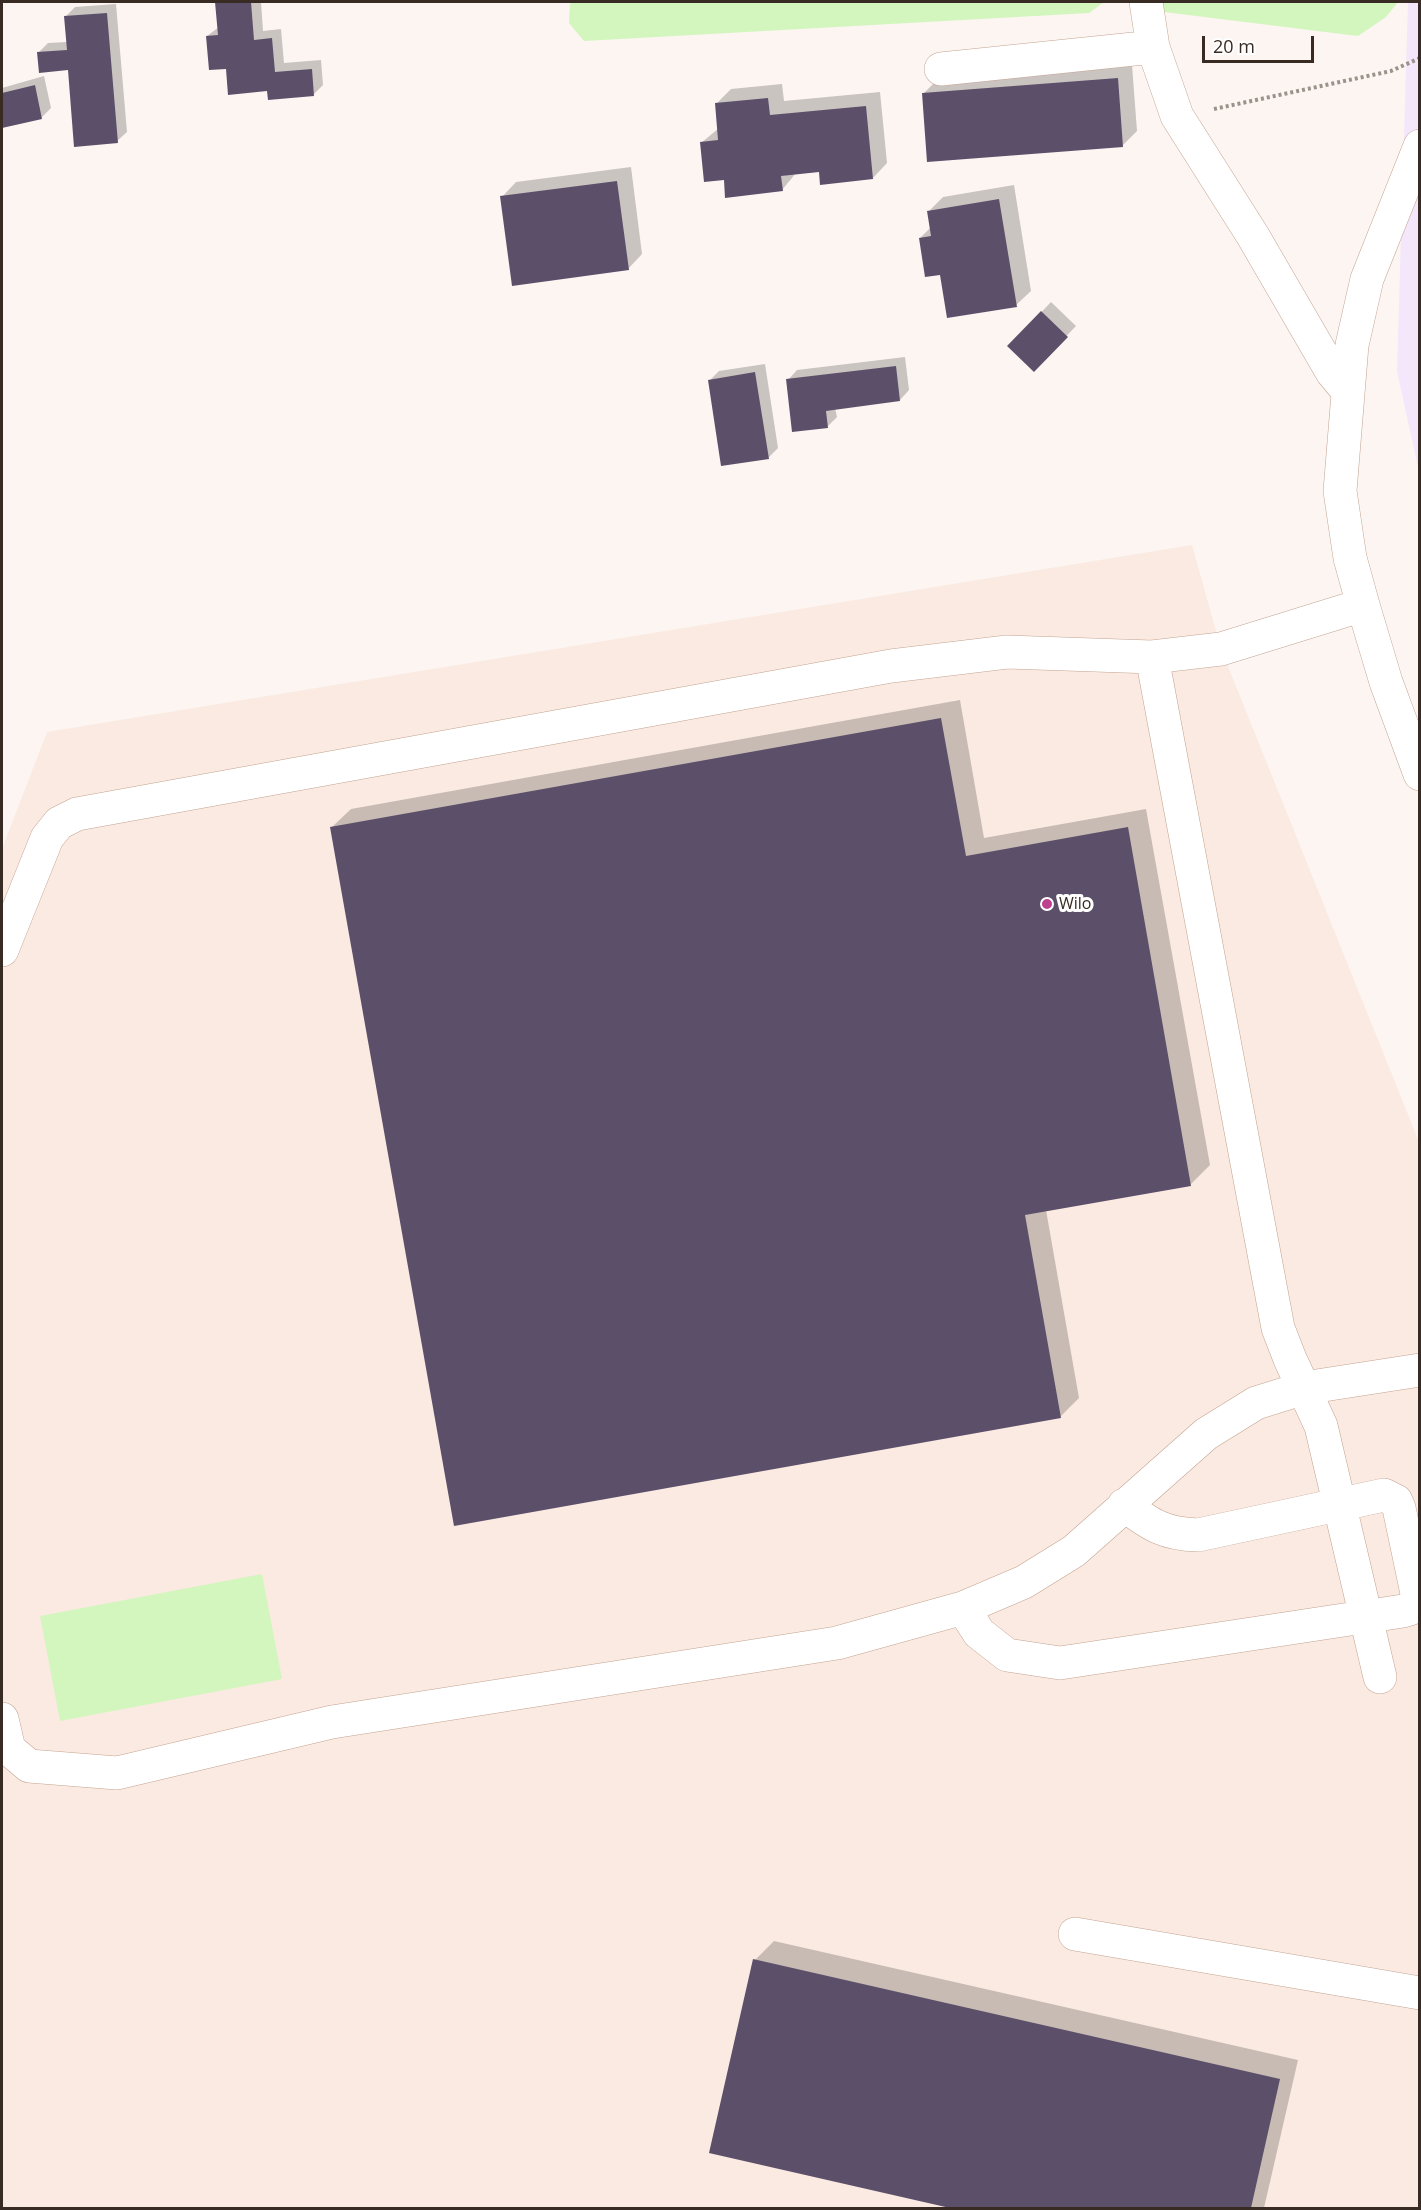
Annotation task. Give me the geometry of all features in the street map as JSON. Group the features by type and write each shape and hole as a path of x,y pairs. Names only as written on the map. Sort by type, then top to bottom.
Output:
{"street":[{"path":"1146,2 1153,47 1177,116 1253,236 1332,372 1347,390"},
{"path":"941,69 1153,47"},
{"path":"1419,146 1367,279 1352,345 1340,491 1350,558 1363,605 1386,682 1419,774"},
{"path":"2,950 48,838 60,823 77,814 891,666 1007,652 1152,657 1221,649 1363,605"},
{"path":"1152,657 1278,1328 1321,1426 1380,1677"},
{"path":"2,1719 9,1749 28,1766 117,1773 332,1722 837,1643 963,1608 1024,1582 1074,1551 1206,1434 1256,1403 1304,1388 1419,1370"},
{"path":"963,1608 979,1633 1007,1655 1060,1663 1410,1609 1418,1598 1399,1508 1396,1501 1384,1494 1340,1506 1198,1535 1175,1534 1153,1526 1124,1505"},
{"path":"1075,1934 1419,1994"}],"path":[{"path":"1177,116 1391,71 1419,58"}],"shaded area":[{"path":"1408,2 1419,2 1419,472 1397,371"},
{"path":"1192,545 1221,649 1419,1142 1419,2208 2,2208 2,849 47,732"}],"green space":[{"path":"573,2 1104,2 1089,13 584,41 569,23 570,4"},
{"path":"1160,2 1398,2 1386,17 1358,36 1164,12"},
{"path":"262,1574 282,1679 60,1721 40,1616"}],"building":[{"path":"215,2 251,2 254,40 272,38 275,72 312,69 314,96 268,100 267,91 228,95 226,69 209,70 206,36 218,35"},
{"path":"107,13 118,143 74,147 68,70 39,73 37,52 67,50 64,16"},
{"path":"1118,78 1123,147 927,162 922,93"},
{"path":"35,85 42,119 2,128 2,93"},
{"path":"768,98 770,115 866,106 873,179 820,185 819,172 781,176 783,191 725,198 724,180 704,182 700,142 718,140 715,103"},
{"path":"617,181 629,270 512,286 500,196"},
{"path":"999,199 1017,307 947,318 940,275 925,277 919,238 931,236 927,211"},
{"path":"1041,311 1068,337 1034,372 1007,346"},
{"path":"896,366 900,401 826,411 828,428 792,432 786,379"},
{"path":"755,372 769,459 721,466 708,380"},
{"path":"941,718 966,856 1128,827 1191,1186 1025,1215 1061,1418 454,1526 330,827"},
{"path":"753,1959 1280,2079 1251,2208 950,2208 709,2153"}],"place":[{"name":"Wilo","path":"1047,904"}]}
